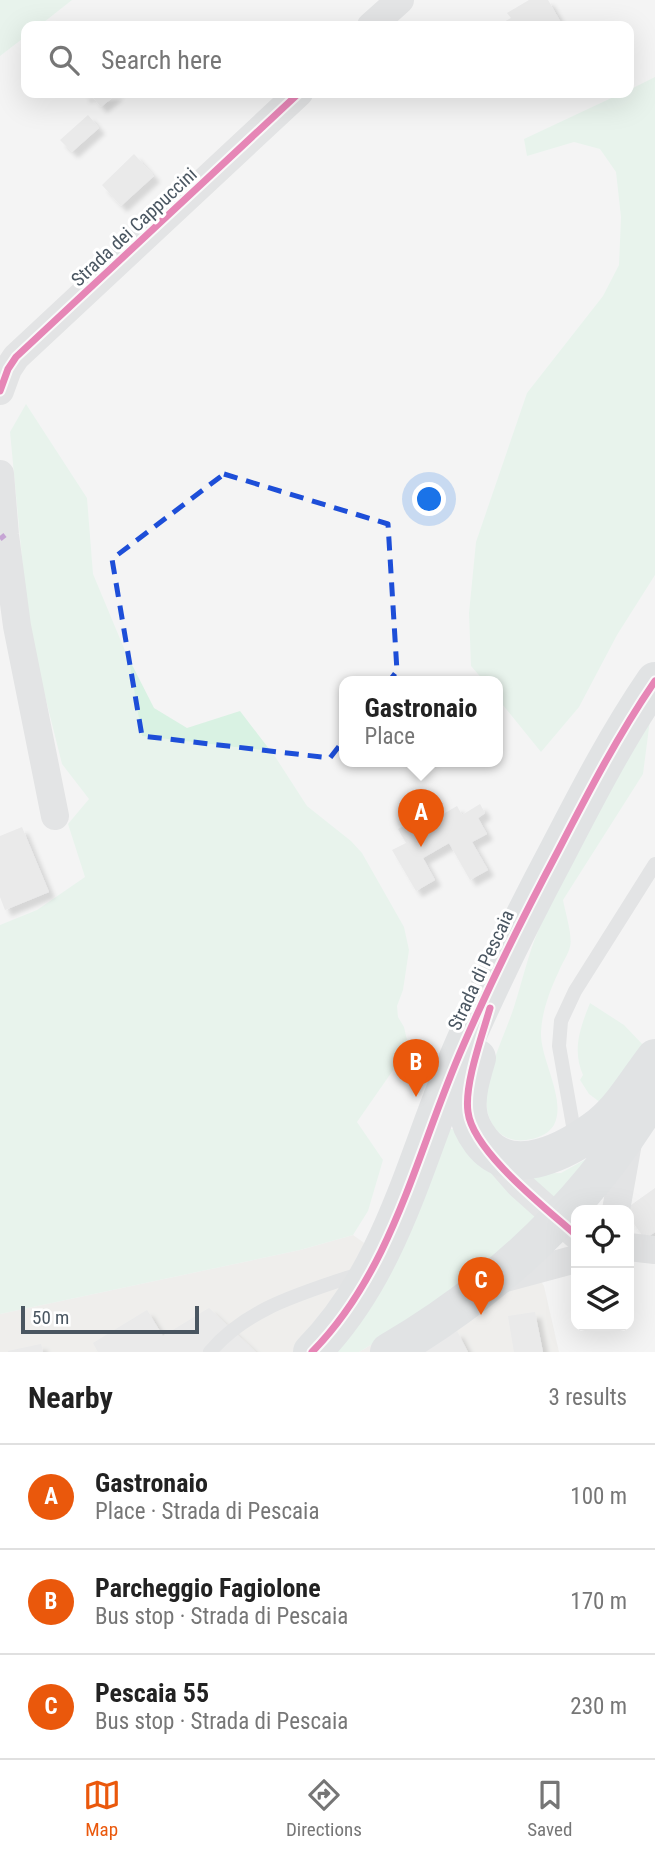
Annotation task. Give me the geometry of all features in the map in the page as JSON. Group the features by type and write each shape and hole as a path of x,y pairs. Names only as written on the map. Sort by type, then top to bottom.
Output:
{"main road":[{"name":"Strada di Pescaia","path":"312,1352 343,1317 373,1269 406,1193 462,1048 502,961 605,762 655,681"},
{"path":"502,961 468,1097 470,1121 478,1137 488,1148 505,1158 528,1160 544,1157 576,1142 611,1116 655,1058"},
{"path":"389,1352 444,1317 568,1228 597,1177 630,1133 655,1091"}],"street":[{"path":"377,21 400,0"},
{"name":"Strada dei Cappuccini","path":"0,391 8,369 8,353 293,98"},
{"path":"0,474 17,626 55,816"},
{"path":"617,1205 630,1133"},
{"path":"488,1148 519,1184 568,1228"},
{"path":"634,1248 655,1250"},
{"path":"492,1282 571,1260"}],"lane":[{"path":"576,1142 558,1046 561,1021 575,991 655,864"},
{"path":"210,1352 238,1326 273,1304 373,1269"}],"highlighted area":[{"path":"224,474 388,524 397,671 330,758 142,736 112,559"}],"shaded area":[{"path":"353,1235 391,1262 333,1352 0,1352 0,1314 300,1250"},
{"path":"517,1244 544,1286 559,1352 359,1352 427,1311"}],"green space":[{"path":"0,0 72,0 45,21 21,21 21,40 0,56"},
{"path":"655,77 655,575 617,635 579,707 541,752 503,705 503,676 480,676 471,666 469,613 476,542 527,393 603,296 619,265 621,217 616,172 600,149 574,142 527,156 524,139 611,98 634,98 634,88"},
{"path":"26,404 87,498 93,574 126,653 154,708 187,728 240,711 276,758 307,806 362,853 404,927 409,950 403,990 397,1006 398,1017 407,1040 405,1053 357,1122 383,1160 368,1211 353,1235 300,1250 0,1314 0,925 37,910 85,877 68,824 89,799 62,764 29,632 10,432"},
{"path":"650,720 643,774 563,900 571,943 547,1001 541,1032 544,1055 557,1103 554,1125 542,1136 510,1139 495,1128 490,1120 487,1087 531,949 577,850"},
{"path":"590,1003 624,1025 647,1049 601,1103 589,1094 580,1080 583,1075 578,1057 579,1039"},
{"path":"449,1129 454,1129 538,1218 427,1311 359,1352 333,1352"},
{"path":"586,1159 557,1202 528,1174 561,1173"}],"building":[{"path":"529,0 548,0 560,21 506,21 511,18 507,13"},
{"path":"93,98 112,98 101,107"},
{"path":"88,115 99,128 72,152 60,140"},
{"path":"134,154 154,176 121,206 102,185"},
{"path":"480,804 485,813 478,818 487,834 472,842 488,870 470,880 449,843 423,858 435,880 416,891 392,850 406,843 398,829 429,812 433,820 457,806 462,815"},
{"path":"22,827 49,892 5,910 0,897 0,836"},
{"path":"655,1188 655,1232 645,1239 634,1224 634,1205 631,1205"},
{"path":"209,1308 256,1352 98,1352 93,1343 147,1310 163,1336"},
{"path":"535,1312 543,1352 514,1352 508,1316"},
{"path":"457,1331 468,1352 418,1352"},
{"path":"41,1344 43,1352 8,1352 8,1351"}],"marked path":[{"path":"0,539 5,535"}],"cycle path":[{"path":"0,391 8,369 16,357 294,98"},
{"path":"312,1352 340,1319 364,1284 384,1246 463,1046 497,972 592,786 655,681"},
{"path":"490,1008 467,1101 473,1128 513,1179 571,1231"}],"place":[{"name":"Gastronaio","path":"421,847"},
{"name":"Parcheggio Fagiolone","path":"416,1097"},
{"name":"Pescaia 55","path":"481,1315"}]}
